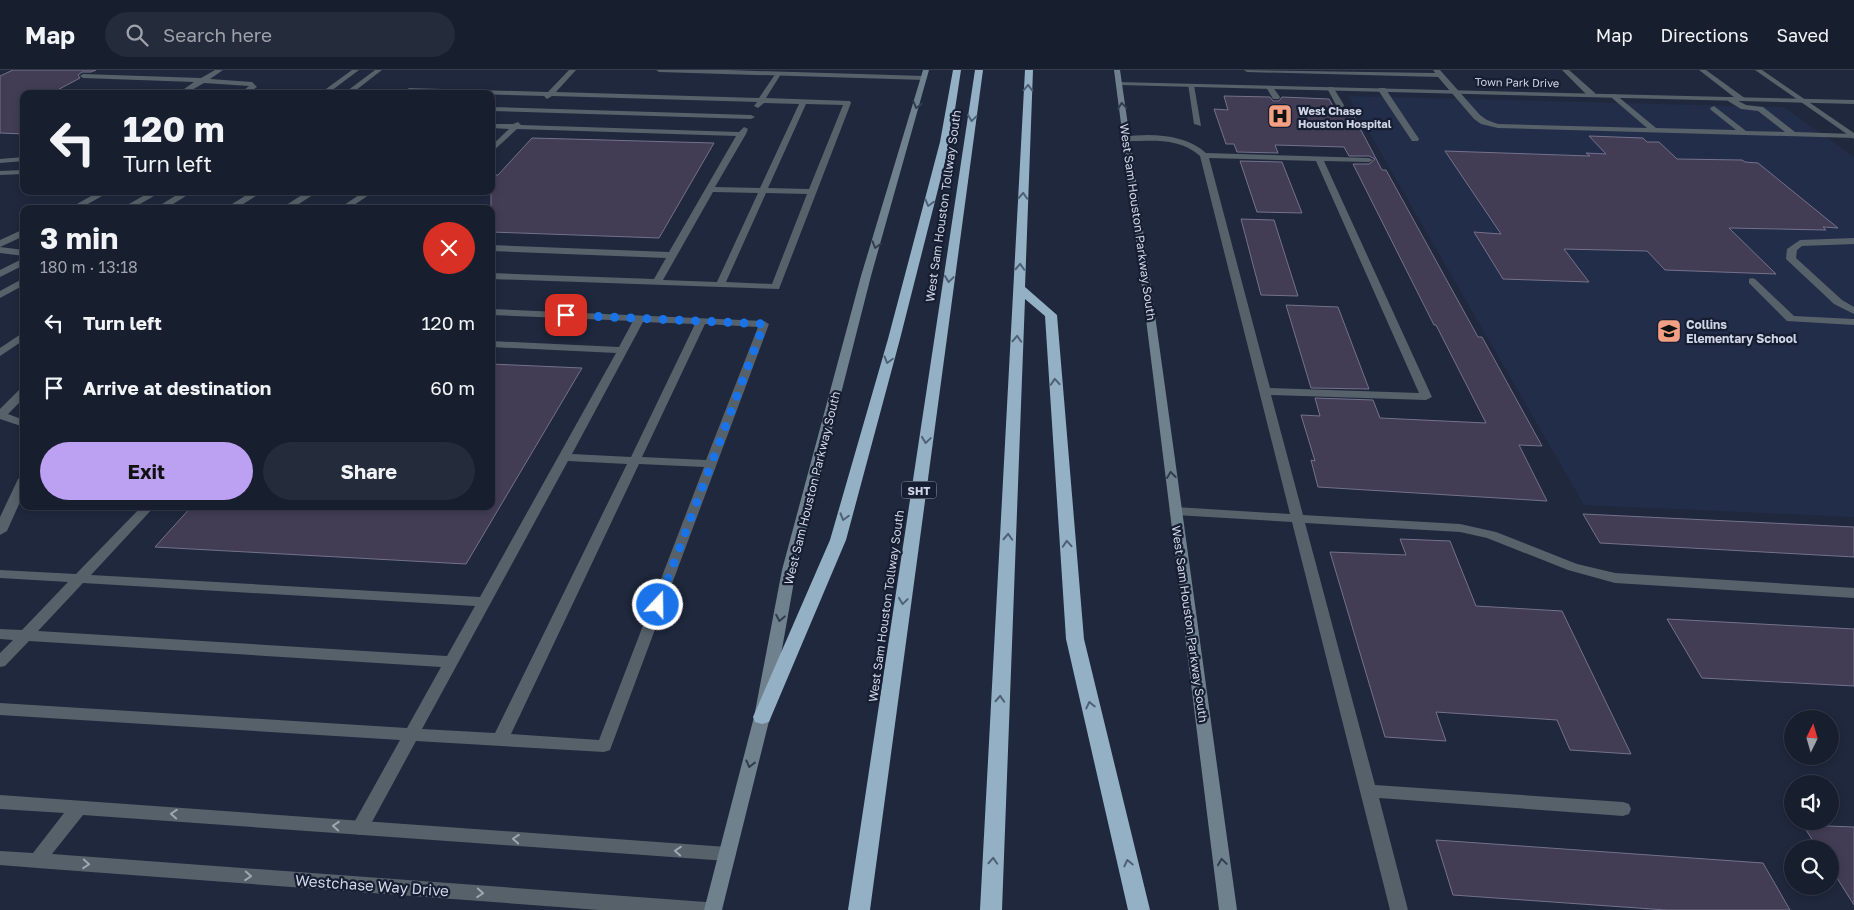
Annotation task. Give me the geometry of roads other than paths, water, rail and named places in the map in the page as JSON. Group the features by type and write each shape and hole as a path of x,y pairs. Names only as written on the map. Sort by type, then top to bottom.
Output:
{"highway":[{"path":"762,717 838,540 894,339 945,142 957,70"},
{"name":"West Sam Houston Tollway South","path":"859,910 979,70"},
{"path":"991,910 1029,70"},
{"path":"1019,288 1051,315 1074,639 1139,910"}],"main road":[{"name":"West Sam Houston Parkway South","path":"1117,70 1161,387 1175,510 1228,910"},
{"name":"West Sam Houston Parkway South","path":"713,910 762,717 789,570 866,276 925,74"}],"street":[{"path":"187,90 220,70"},
{"path":"328,90 356,70"},
{"path":"352,90 380,70"},
{"path":"495,147 573,70"},
{"path":"659,70 738,71 778,74 925,74"},
{"path":"1247,70 1438,72 1453,92 1484,122 1498,126 1853,137"},
{"path":"1565,70 1592,95"},
{"path":"1702,70 1742,99"},
{"path":"1758,70 1853,137"},
{"path":"1304,72 1313,88"},
{"path":"657,282 751,117 778,74"},
{"path":"83,76 240,82 252,84 253,87 248,90"},
{"path":"75,90 99,77"},
{"name":"Town Park Drive","path":"1119,83 1854,102"},
{"path":"1190,85 1198,124"},
{"path":"1270,87 1276,97"},
{"path":"1331,88 1340,105 1332,105"},
{"path":"1382,90 1415,139"},
{"path":"495,92 847,103 776,287 495,276"},
{"path":"1615,96 1655,131"},
{"path":"1714,98 1723,105 1714,108 1745,134"},
{"path":"1731,99 1744,108 1760,109 1794,135"},
{"path":"720,285 803,102"},
{"path":"495,109 751,117"},
{"path":"495,126 742,134"},
{"path":"1126,139 1180,141 1198,148 1204,155 1399,910"},
{"path":"1204,155 1369,160"},
{"path":"1265,391 1426,397 1319,158"},
{"path":"0,160 20,159"},
{"path":"0,173 20,172"},
{"path":"710,189 813,192"},
{"path":"80,205 99,195"},
{"path":"132,205 151,195"},
{"path":"165,205 183,195"},
{"path":"235,205 253,195"},
{"path":"291,205 308,195"},
{"path":"348,205 364,195"},
{"path":"0,244 20,234"},
{"path":"1854,241 1800,243 1792,248 1792,259 1838,302 1854,311"},
{"path":"495,248 673,254"},
{"path":"0,250 20,252"},
{"path":"0,274 20,263"},
{"path":"1752,281 1791,320 1854,322"},
{"path":"0,295 20,283"},
{"path":"0,709 604,746 764,324 495,312"},
{"path":"360,828 640,318"},
{"path":"500,740 702,321"},
{"path":"0,353 20,338"},
{"path":"495,344 623,350"},
{"path":"20,394 0,415 20,422"},
{"path":"564,457 711,464"},
{"path":"0,531 20,488"},
{"path":"0,662 145,510"},
{"path":"1175,510 1460,528 1491,535 1573,567 1614,578 1854,593"},
{"path":"0,574 484,602"},
{"path":"0,634 451,662"},
{"path":"1368,791 1622,809"},
{"path":"0,802 727,854"},
{"path":"37,861 79,807"},
{"name":"Westchase Way Drive","path":"0,858 706,910"}],"place":[{"name":"West Chase Houston Hospital","path":"1280,116"},
{"name":"Collins Elementary School","path":"1669,331"}]}
